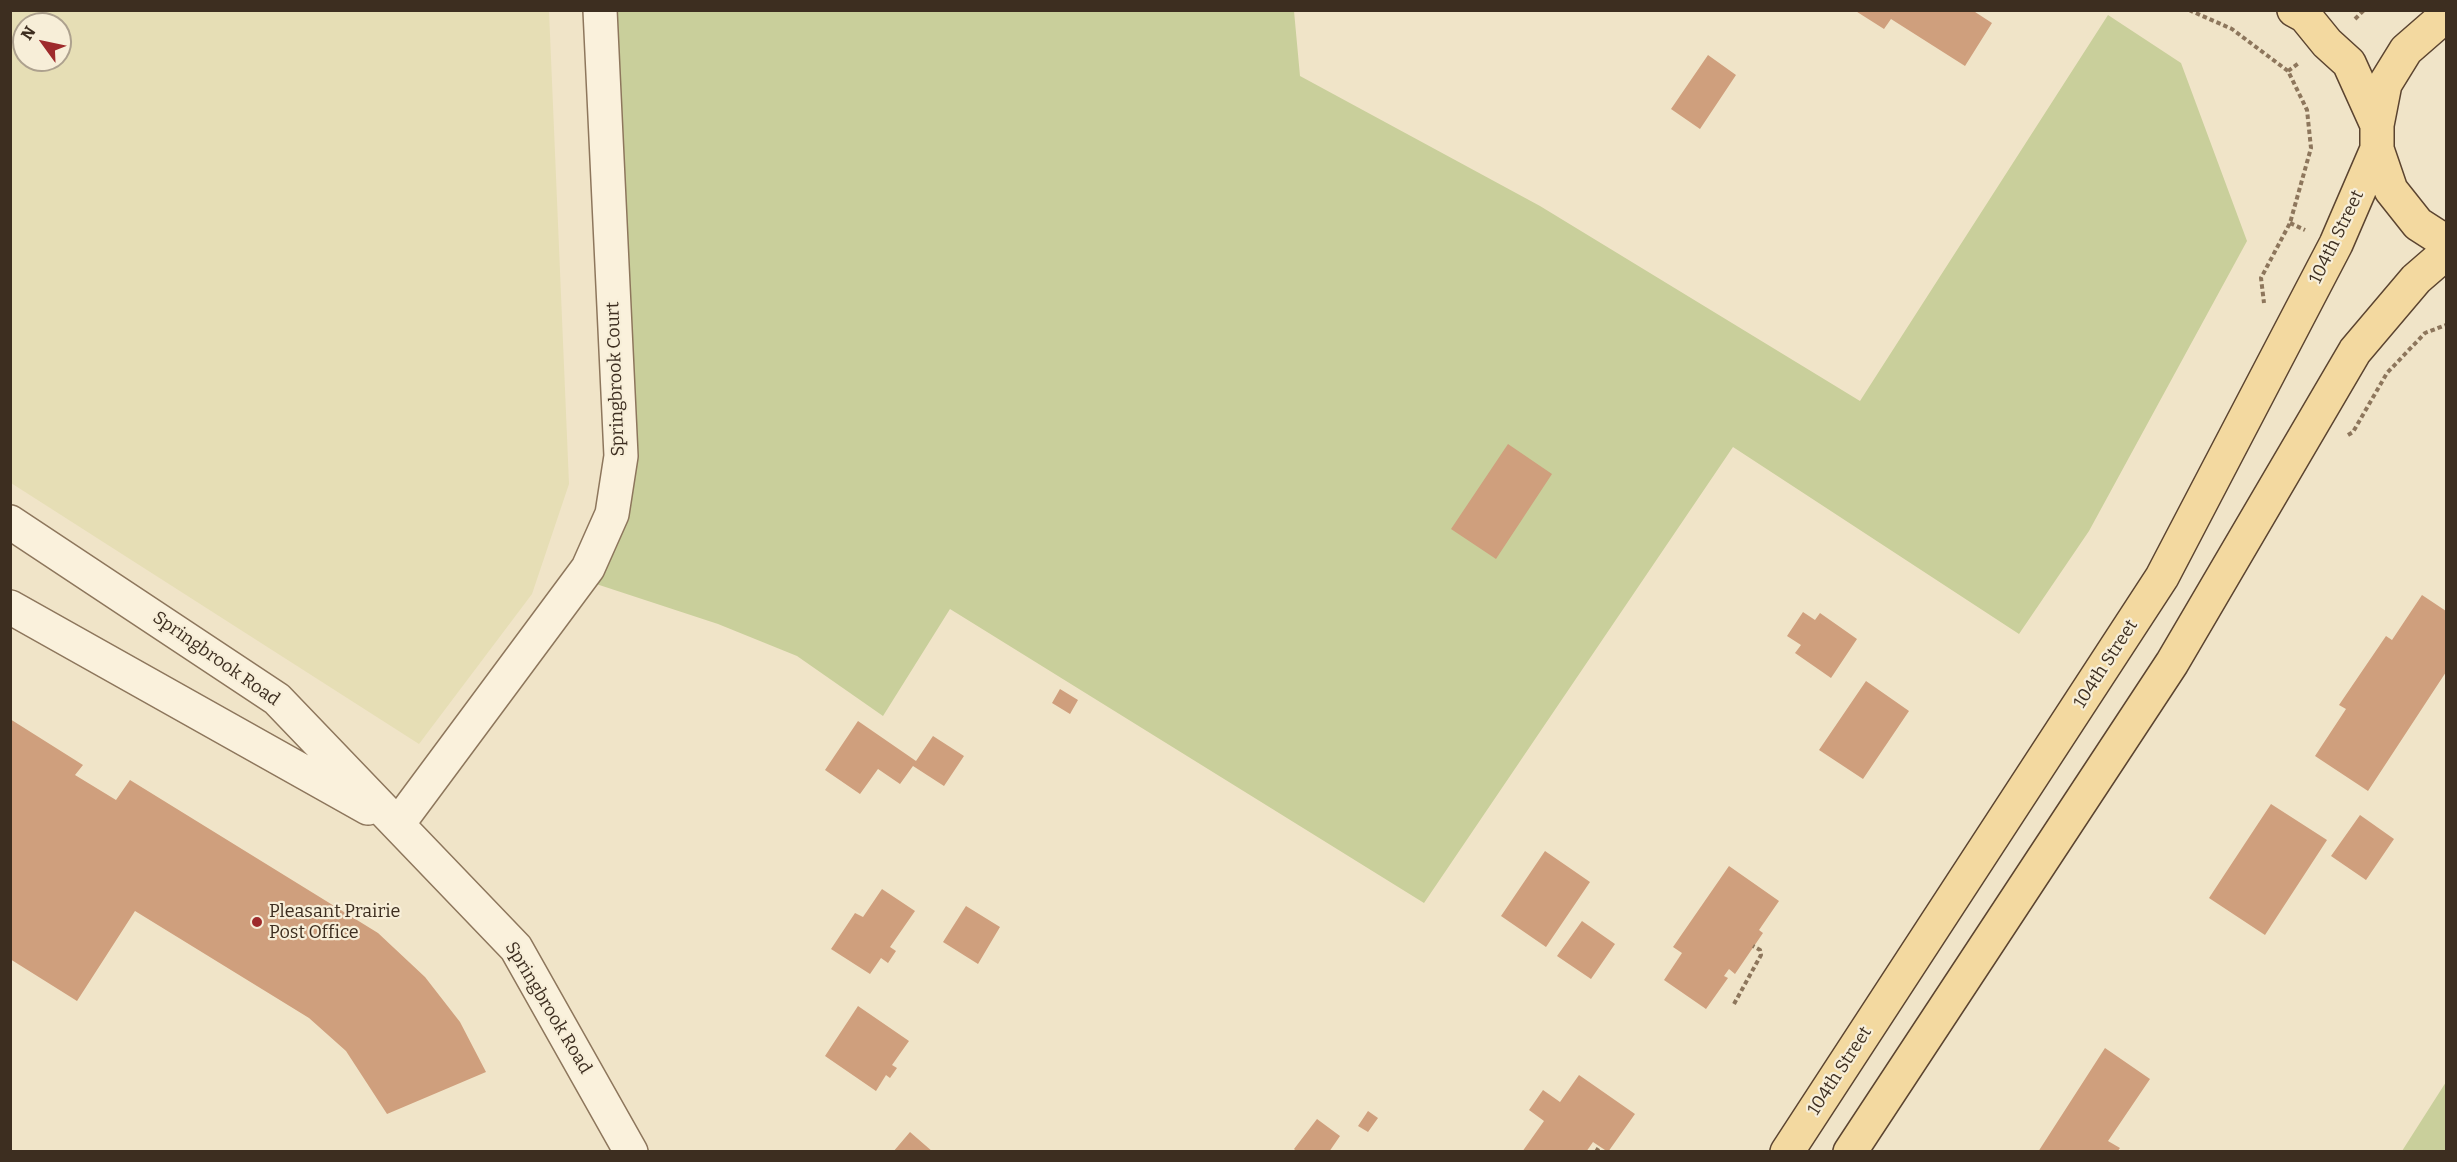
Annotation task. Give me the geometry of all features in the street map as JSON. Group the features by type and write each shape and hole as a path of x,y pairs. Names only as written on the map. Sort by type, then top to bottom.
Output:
{"main road":[{"path":"2294,10 2305,16 2327,43 2349,63 2377,137 2391,190 2418,224 2446,242"},
{"name":"104th Street","path":"1787,1152 2162,578 2336,244 2377,137 2385,84 2406,50 2437,23 2446,19"},
{"path":"1850,1152 2172,663 2355,351 2416,279 2446,253"}],"street":[{"name":"Springbrook Court","path":"398,825 588,568 612,514 621,456 600,10"},
{"name":"Springbrook Road","path":"10,522 277,699 516,948 628,1143 631,1152"},
{"name":"Springbrook Road","path":"10,607 398,825"}],"path":[{"path":"2189,11 2232,30 2288,71 2307,110 2312,148 2290,223"},
{"path":"2353,432 2387,373 2425,333 2446,325"},
{"path":"1734,1004 1761,955 1760,950 1753,946"}],"shaded area":[{"path":"10,11 549,11 569,484 532,594 419,744 11,483"}],"green space":[{"path":"600,11 1294,11 1300,76 1540,206 1860,401 2108,15 2181,63 2247,241 2089,531 2019,634 1733,447 1424,903 950,609 883,716 797,656 718,624 581,579 612,514"},
{"path":"2446,1082 2446,1151 2402,1151"}],"building":[{"path":"1854,10 1972,10 1992,23 1965,66 1891,19 1884,29"},
{"path":"1708,55 1736,75 1700,129 1671,109"},
{"path":"1508,444 1552,474 1496,559 1451,529"},
{"path":"2422,595 2446,611 2446,672 2368,791 2315,756 2346,709 2339,705 2386,636 2392,640"},
{"path":"1803,612 1815,620 1820,613 1857,639 1831,678 1795,653 1801,645 1787,636"},
{"path":"1866,681 1909,711 1863,779 1819,750"},
{"path":"1060,689 1078,700 1070,714 1052,703"},
{"name":"Pleasant Prairie Post Office","path":"10,719 83,765 75,775 116,800 130,780 378,933 425,977 460,1022 486,1072 387,1114 346,1051 309,1018 135,911 77,1001 10,959"},
{"path":"858,721 916,761 933,736 964,756 944,786 913,766 900,784 878,769 860,794 825,770"},
{"path":"2271,804 2327,840 2265,935 2209,898"},
{"path":"2360,815 2394,839 2366,880 2331,856"},
{"path":"1545,851 1590,882 1546,947 1501,916"},
{"path":"1729,866 1779,901 1759,930 1763,933 1735,974 1729,969 1724,976 1728,978 1706,1009 1664,980 1682,953 1673,947"},
{"path":"882,889 915,911 890,947 896,951 888,963 881,958 870,974 831,949 855,913 863,917"},
{"path":"966,906 1000,927 978,964 943,942"},
{"path":"1582,921 1615,944 1591,979 1557,956"},
{"path":"858,1006 909,1041 892,1065 897,1068 890,1078 886,1075 876,1091 825,1056"},
{"path":"2105,1048 2150,1079 2108,1141 2120,1148 2117,1152 2038,1152"},
{"path":"1579,1075 1635,1114 1608,1152 1593,1142 1586,1152 1522,1152 1544,1121 1529,1110 1543,1090 1560,1102"},
{"path":"1368,1111 1378,1118 1368,1132 1358,1126"},
{"path":"1317,1119 1340,1136 1329,1152 1297,1152 1294,1149"},
{"path":"910,1132 933,1152 893,1152"}],"place":[{"name":"Pleasant Prairie Post Office","path":"257,922"}]}
